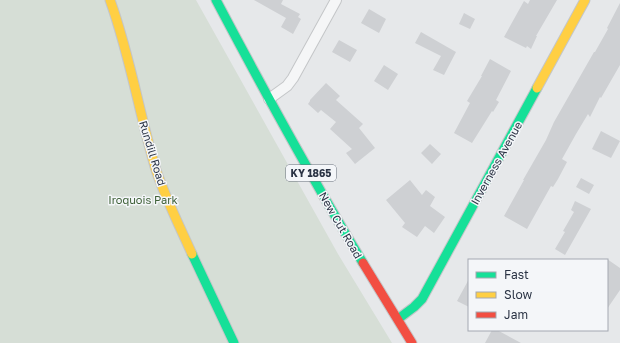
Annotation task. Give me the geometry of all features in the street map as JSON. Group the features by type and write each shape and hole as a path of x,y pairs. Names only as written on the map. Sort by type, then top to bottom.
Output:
{"street":[{"name":"Rundill Road","path":"110,0 121,31 143,120 165,192 234,343"},
{"name":"New Cut Road","path":"216,0 269,99 342,228 412,343"},
{"path":"269,99 287,86 293,78 336,0"},
{"name":"Inverness Avenue","path":"398,319 422,299 585,0"}],"green space":[{"name":"Iroquois Park","path":"0,0 196,0 338,254 392,343 0,343"}],"building":[{"path":"254,0 283,0 281,4 300,14 298,17 301,19 293,34 281,27 286,18"},
{"path":"530,0 557,0 536,36 531,49 504,37 524,1 528,4"},
{"path":"620,3 620,65 601,98 600,97 590,117 588,114 576,134 562,159 567,162 553,187 551,186 527,229 504,216 546,140 554,122 608,29 607,28"},
{"path":"369,9 386,19 379,33 361,23"},
{"path":"464,13 475,19 470,29 459,24"},
{"path":"421,32 456,52 444,75 433,70 441,56 415,43"},
{"path":"339,40 357,50 350,62 332,52"},
{"path":"490,59 511,71 496,100 499,102 472,143 454,133 470,103 467,101"},
{"path":"384,65 398,74 388,90 374,81"},
{"path":"326,83 340,96 336,100 363,124 359,128 375,148 355,164 346,153 352,149 330,129 336,122 321,110 318,113 308,104"},
{"path":"601,131 620,141 611,158 592,149"},
{"path":"430,144 441,154 432,164 421,153"},
{"path":"581,178 594,185 589,194 576,187"},
{"path":"410,180 422,195 426,190 435,197 430,206 445,217 434,233 425,226 417,237 402,227 405,223 386,200"},
{"path":"575,201 591,209 565,255 555,249 574,212 571,210"},
{"path":"608,260 620,268 620,290 608,308"},
{"path":"468,281 468,306 457,301"},
{"path":"491,331 499,331 521,343 485,343"}],"traffic: fast":[{"path":"216,0 251,67 363,263"},
{"path":"398,319 422,299 537,88"},
{"path":"192,254 234,343"}],"traffic: slow":[{"path":"110,0 129,63 156,170 192,254"},
{"path":"537,88 585,0"}],"traffic: jam":[{"path":"363,263 412,343"}]}
